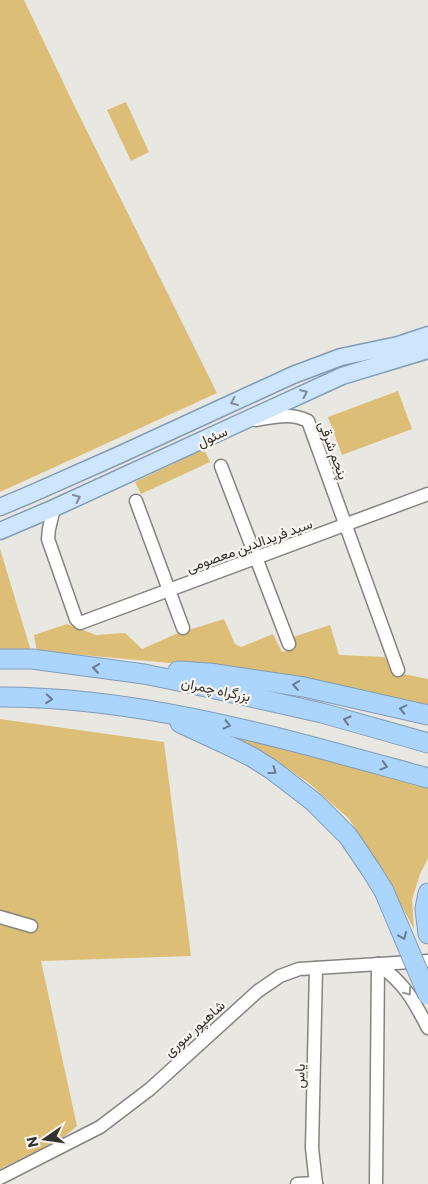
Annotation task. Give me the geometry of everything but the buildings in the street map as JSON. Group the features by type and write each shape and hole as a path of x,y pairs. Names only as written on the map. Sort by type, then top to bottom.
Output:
{"highway":[{"name":"بزرگراه چمران","path":"0,659 32,659 144,674 322,713 428,743"},
{"path":"144,674 180,671 209,673 304,687 428,714"},
{"path":"0,697 73,700 151,710 224,724 428,778"},
{"path":"151,710 234,748 271,769 314,802 348,836 384,891 428,995"},
{"path":"428,893 425,909 428,934"}],"main road":[{"path":"341,357 428,324"},
{"name":"سئول","path":"0,507 293,375 341,357 398,345 428,335"},
{"name":"سئول","path":"0,531 342,376 428,350"},
{"path":"342,376 396,370 428,360"}],"street":[{"name":"پنجم شرقی","path":"242,422 288,416 300,417 308,421 398,670"},
{"path":"221,466 289,644"},
{"name":"سید فریدالدین معصومی","path":"54,508 48,539 76,619 80,623 428,494"},
{"path":"136,501 183,628"},
{"path":"0,917 31,926"},
{"name":"شاهپور سوری","path":"0,1178 100,1127 150,1088 258,991 280,976 299,969 428,961"},
{"path":"378,964 393,975 415,1002 428,1028"},
{"path":"376,1184 378,964"},
{"name":"یاس","path":"316,968 312,1148 316,1184"},
{"path":"428,974 426,1003 428,1020"},
{"path":"297,1184 316,1184"}],"shaded area":[{"path":"0,0 24,0 217,393 0,492"},
{"path":"126,102 149,152 131,161 107,110"},
{"path":"398,391 412,429 342,455 328,417"},
{"path":"204,449 210,462 141,494 135,482"},
{"path":"0,549 31,651 0,651"},
{"path":"224,619 235,644 241,647 273,634 282,652 294,649 293,637 330,625 339,655 385,657 393,672 428,679 428,709 225,668 37,652 34,635 67,624 96,635 125,633 142,649 176,634"},
{"path":"0,719 164,742 191,956 41,961 77,1126 60,1140 0,1169"},
{"path":"228,734 428,787 428,858 420,874 412,900 414,929 378,863 349,819 310,784 268,755"}]}
